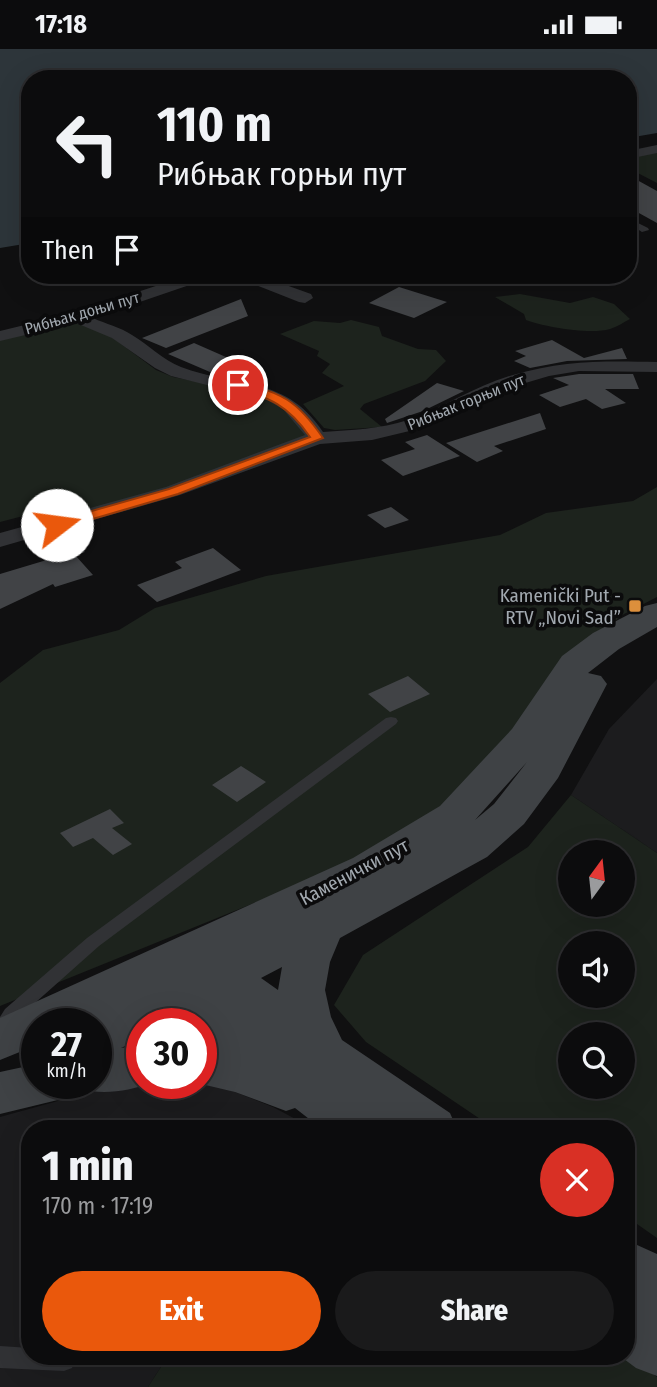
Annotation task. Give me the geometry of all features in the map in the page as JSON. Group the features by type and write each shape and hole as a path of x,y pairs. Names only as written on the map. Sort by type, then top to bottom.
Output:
{"main road":[{"name":"Каменички пут","path":"0,1041 191,971 322,927 472,846 509,814 538,778 589,683 651,616"},
{"name":"Каменички пут","path":"112,1027 191,971 455,816 526,738 575,664 606,641 651,616"},
{"path":"322,927 305,961 300,986 304,1013 324,1054"},
{"path":"191,971 324,1054 418,1120"},
{"path":"191,971 352,1120"},
{"path":"217,1067 241,1072 283,1089 346,1120"},
{"path":"0,1086 21,1075"},
{"path":"0,1093 21,1089"},
{"path":"635,1272 657,1287"},
{"path":"635,1331 657,1347"}],"street":[{"path":"637,153 657,149"},
{"name":"Рибњак доњи пут","path":"0,336 79,317 177,284"},
{"path":"268,284 305,298"},
{"path":"79,317 120,335 159,364 174,371 278,397 302,417 317,438"},
{"name":"Рибњак горњи пут","path":"0,540 173,491 317,438 372,435 415,424 515,380 548,371 579,366 657,367"}],"lane":[{"path":"637,225 645,230"},
{"path":"0,1033 12,1014 93,942 391,721"},
{"path":"0,1357 21,1358"}],"shaded area":[{"path":"0,49 657,49 657,133 637,136 637,70 21,70 21,244 0,248"},
{"path":"657,151 657,183 637,173 637,155"},
{"path":"520,294 570,303 593,297 614,304 630,319 601,331 556,328 526,320 524,314 495,297"},
{"path":"351,320 379,327 382,336 418,349 436,350 446,361 425,381 364,404 360,409 382,427 335,430 324,428 303,404 344,386 322,373 330,364 317,356 319,351 280,334 314,321 340,323"},
{"path":"73,322 109,335 156,370 173,377 255,393 282,405 309,437 174,487 37,527 27,515 0,522 0,339"},
{"path":"657,487 657,597 624,614 590,640 489,776 375,854 0,1006 0,683 43,650 119,630 155,608 266,576 500,535 546,513 633,501"},
{"path":"657,679 657,853 571,795 609,729"},
{"path":"571,795 657,853 657,1238 635,1223 635,1120 482,1120 366,1042 334,1005 363,955 528,847"},
{"path":"126,1083 126,1099 217,1099 217,1087 273,1107 297,1120 21,1120 21,1365 162,1365 148,1387 0,1387 0,1117 65,1099 112,1099 112,1086"},
{"path":"635,1360 657,1377 657,1387 148,1387 162,1365 635,1365"}],"building":[{"path":"637,180 657,191 657,223 637,212"},
{"path":"399,287 447,302 414,318 369,303"},
{"path":"241,299 248,316 166,348 142,338"},
{"path":"552,340 584,358 622,348 627,359 567,361 530,368 514,361 526,356 515,351"},
{"path":"194,343 235,361 210,372 168,354"},
{"path":"579,374 633,374 639,389 605,389 626,403 602,409 586,399 560,407 539,395 569,385 553,378"},
{"path":"437,383 464,391 423,411 387,423 385,419"},
{"path":"540,413 546,429 494,446 503,451 477,462 446,443"},
{"path":"427,435 460,456 403,476 381,460 415,449 405,442"},
{"path":"391,507 409,520 385,528 367,515"},
{"path":"71,536 85,552 75,555 93,575 55,587 53,584 0,609 0,574 50,559 38,546"},
{"path":"213,548 241,570 157,602 137,585 182,568 175,562"},
{"path":"408,676 430,694 390,712 368,694"},
{"path":"241,766 266,782 237,802 212,785"},
{"path":"110,809 124,823 112,828 132,844 113,855 93,838 73,847 60,833"}],"place":[{"name":"Kamenički Put - RTV „Novi Sad”","path":"635,606"}],"route":[{"path":"57,525 173,491 317,438 302,417 278,397 238,385"}]}
